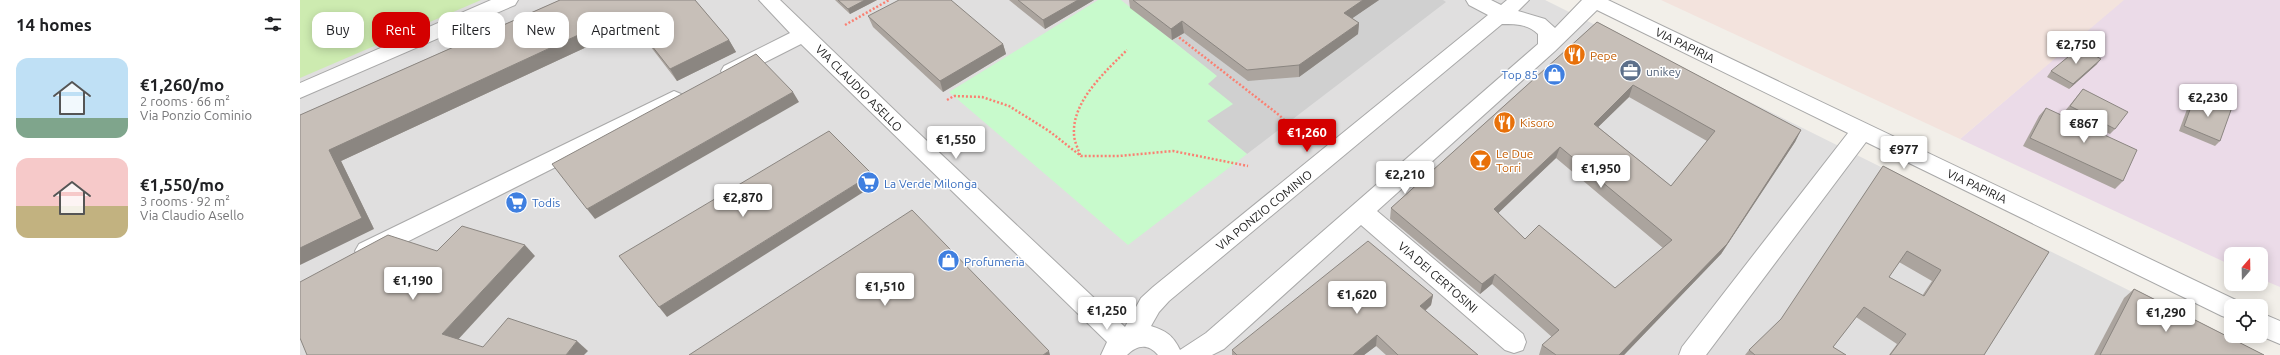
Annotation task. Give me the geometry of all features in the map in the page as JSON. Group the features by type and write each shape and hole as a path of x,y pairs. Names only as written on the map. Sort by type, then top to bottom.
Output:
{"street":[{"path":"300,91 508,0"},
{"name":"VIA CLAUDIO ASELLO","path":"769,0 1119,348"},
{"path":"1476,0 1500,16 1521,18 1538,24 1548,32 1548,46"},
{"name":"VIA PONZIO COMINIO","path":"1119,348 1150,304 1161,294 1519,0"},
{"path":"1190,355 1215,341 1548,46 1594,1"},
{"name":"VIA PAPIRIA","path":"1594,1 2224,306"},
{"path":"715,79 804,34"},
{"path":"350,260 694,89"},
{"path":"1691,355 1862,131"},
{"name":"VIA DEI CERTOSINI","path":"1362,212 1514,342"},
{"path":"2268,327 2280,333"},
{"path":"1119,348 1144,335 1153,337 1162,343 1170,355"}],"path":[{"path":"845,25 889,0"},
{"path":"1172,32 1279,115 1295,130"},
{"path":"1080,156 1073,133 1082,102 1103,74 1127,50"},
{"path":"946,100 954,96 982,97 1009,106 1049,131 1080,156 1118,156 1173,151 1248,166"}],"shaded area":[{"path":"300,0 1545,0 2224,338 2224,343 2235,343 2259,355 300,355"},
{"path":"1144,0 1443,0 1446,2 1247,154 1207,121 1208,83 1216,76 1138,13"},
{"path":"1661,0 2124,0 1960,139"},
{"path":"2123,0 2280,0 2280,287 2268,282 2268,247 2224,247 2224,262 1960,139"}],"green space":[{"path":"300,0 481,0 453,12 438,12 438,19 430,22 430,12 372,12 372,47 300,78"},
{"path":"1098,0 1121,0 1217,76 1208,84 1233,104 1207,121 1247,154 1128,245 949,92"}],"building":[{"path":"560,0 695,0 729,40 670,69 654,48 674,48 674,12 577,12 577,36 569,39 569,12 533,12"},
{"path":"838,0 865,0 848,9"},
{"path":"899,0 951,0 1003,44 940,81 868,16"},
{"path":"1018,0 1078,0 1043,20"},
{"path":"1133,0 1363,0 1344,13 1359,23 1299,65 1247,70 1182,21 1171,29"},
{"path":"513,21 513,48 550,48 329,150 362,218 300,248 300,115 451,48 505,48 505,24"},
{"path":"1597,22 1801,130 1727,244 1619,355 1556,355 1542,345 1559,330 1495,274 1482,284 1391,208","holes":["1633,85 1715,131 1671,186 1594,124","1560,147 1672,240 1615,288 1539,225 1525,239 1494,209"]},
{"path":"2080,47 2101,59 2073,84 2051,71"},
{"path":"756,54 793,92 587,209 552,164"},
{"path":"2083,89 2128,112 2115,129 2070,106"},
{"path":"2195,96 2231,110 2220,141 2184,126"},
{"path":"2046,108 2137,150 2123,181 2030,138"},
{"path":"829,131 872,174 659,307 619,256"},
{"path":"1883,166 2049,252 1984,355 1890,355 1906,334 1864,307 1833,347 1846,355 1755,355 1749,350 1781,319","holes":["1907,251 1941,270 1924,296 1889,277"]},
{"path":"912,210 1049,351 1043,355 689,355"},
{"path":"462,226 525,245 442,334 483,347 508,318 577,341 566,355 307,355 300,338 300,282 388,235 437,251"},
{"path":"1368,241 1433,295 1420,306 1478,355 1398,355 1377,335 1353,355 1237,355 1232,350"},
{"path":"2134,289 2224,335 2224,343 2240,343 2264,355 2100,355"}],"place":[{"name":"Pepe","path":"1574,55"},
{"name":"unikey","path":"1630,71"},
{"name":"Top 85","path":"1554,74"},
{"name":"Kisoro","path":"1505,122"},
{"name":"Le Due Torri","path":"1480,160"},
{"name":"La Verde Milonga","path":"868,183"},
{"name":"Todis","path":"517,202"},
{"name":"Profumeria","path":"949,261"}]}
